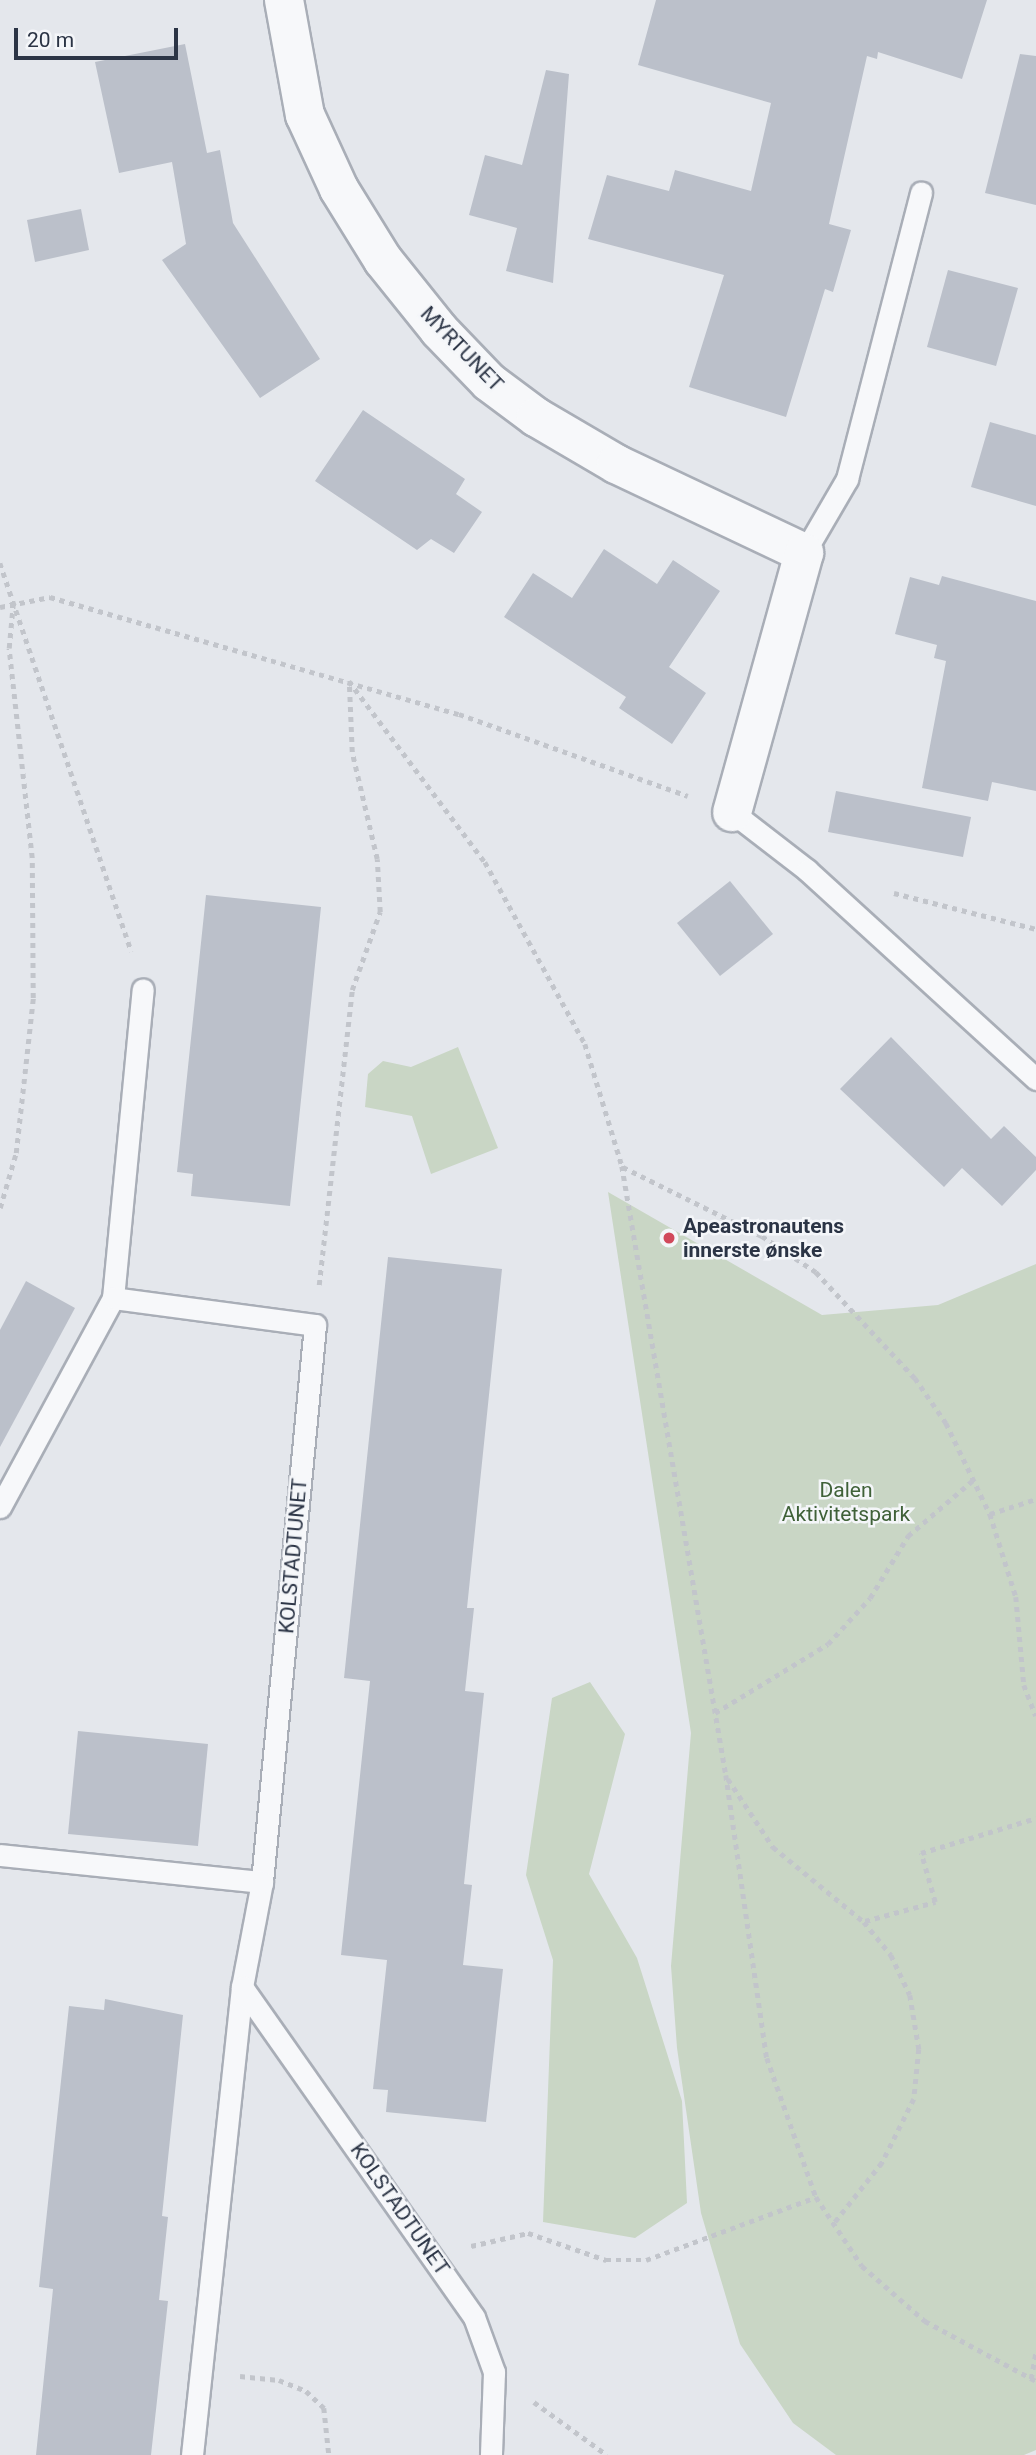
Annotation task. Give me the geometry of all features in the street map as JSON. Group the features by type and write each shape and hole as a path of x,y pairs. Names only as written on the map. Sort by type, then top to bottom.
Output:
{"street":[{"name":"MYRTUNET","path":"284,0 306,115 334,176 383,260 439,330 489,382 536,417 616,464 804,553"},
{"path":"732,812 804,553"}],"lane":[{"path":"804,553 846,479 921,192"},
{"path":"732,812 807,870 1036,1079"},
{"path":"0,1507 113,1298 143,989"},
{"path":"113,1298 315,1325"},
{"name":"KOLSTADTUNET","path":"192,2455 242,1987 262,1882 315,1325"},
{"path":"0,1855 262,1882"},
{"name":"KOLSTADTUNET","path":"242,1987 443,2268 474,2317 494,2372 491,2455"}],"path":[{"path":"0,563 143,989"},
{"path":"0,607 50,597 458,714 732,812"},
{"path":"0,1208 16,1153 33,998 32,858 9,648 13,604"},
{"path":"349,681 485,862 585,1044 622,1166 726,1775 767,2058 816,2197 832,2226 862,2266 925,2321 1034,2380 1036,2350"},
{"path":"315,1325 352,990 380,912 377,859 352,752 349,681"},
{"path":"888,891 1036,929"},
{"path":"622,1166 762,1236 816,1272 915,1378 990,1514 1016,1597 1024,1685 1036,1716"},
{"path":"715,1713 828,1644 870,1598 908,1536 973,1479"},
{"path":"990,1514 1036,1499"},
{"path":"726,1775 773,1847 864,1922 910,1995 919,2049 914,2099 882,2162 832,2226"},
{"path":"864,1922 935,1902 921,1853 1036,1818"},
{"path":"443,2268 480,2239 528,2233 606,2260 646,2260 816,2197"},
{"path":"201,2372 279,2379 306,2391 324,2408 329,2455"},
{"path":"494,2372 607,2455"}],"green space":[{"path":"458,1047 498,1148 431,1174 412,1116 365,1107 368,1074 383,1061 411,1067"},
{"name":"Dalen Aktivitetspark","path":"608,1192 822,1315 938,1305 1036,1264 1036,2450 1024,2455 836,2455 793,2423 740,2344 701,2213 677,2048 671,1966 691,1733"},
{"path":"590,1682 625,1734 589,1874 637,1958 682,2101 687,2203 635,2238 543,2222 553,1960 526,1875 552,1698"}],"building":[{"path":"656,0 987,0 962,79 878,52 877,59 867,56 829,224 851,230 833,292 825,289 786,417 689,387 724,275 588,239 607,175 669,191 675,170 751,191 771,103 638,65"},
{"path":"185,44 207,153 220,150 233,223 320,359 260,398 162,260 186,244 172,162 119,173 95,62"},
{"path":"1020,54 1036,56 1036,205 985,193"},
{"path":"546,70 569,74 553,283 506,271 517,228 469,215 485,155 522,165"},
{"path":"81,209 89,250 35,262 27,220"},
{"path":"948,270 1018,288 996,366 927,347"},
{"path":"363,410 465,479 456,494 482,512 454,553 431,539 417,550 315,481"},
{"path":"990,422 1036,435 1036,506 971,487"},
{"path":"604,549 657,584 673,560 720,591 669,667 706,693 672,744 619,708 626,697 504,617 533,573 572,598"},
{"path":"942,576 1036,601 1036,791 992,782 988,801 922,788 946,661 934,658 937,645 895,634 910,577 939,585"},
{"path":"836,791 971,817 963,857 828,832"},
{"path":"730,881 773,934 720,976 677,923"},
{"path":"206,895 321,907 290,1206 191,1196 193,1174 177,1172"},
{"path":"891,1037 991,1139 1004,1126 1036,1157 1036,1170 1002,1206 962,1168 944,1187 840,1089"},
{"path":"388,1257 502,1269 467,1608 474,1608 465,1691 484,1693 464,1884 472,1885 463,1965 503,1969 486,2122 386,2112 388,2090 373,2089 387,1960 341,1955 370,1681 344,1678"},
{"path":"26,1281 75,1308 0,1447 0,1330"},
{"path":"78,1731 208,1744 198,1846 68,1834"},
{"path":"105,1999 183,2015 162,2216 168,2217 159,2300 168,2301 151,2455 36,2455 53,2289 39,2287 69,2006 104,2010"}],"place":[{"name":"Apeastronautens innerste ønske","path":"669,1238"}]}
